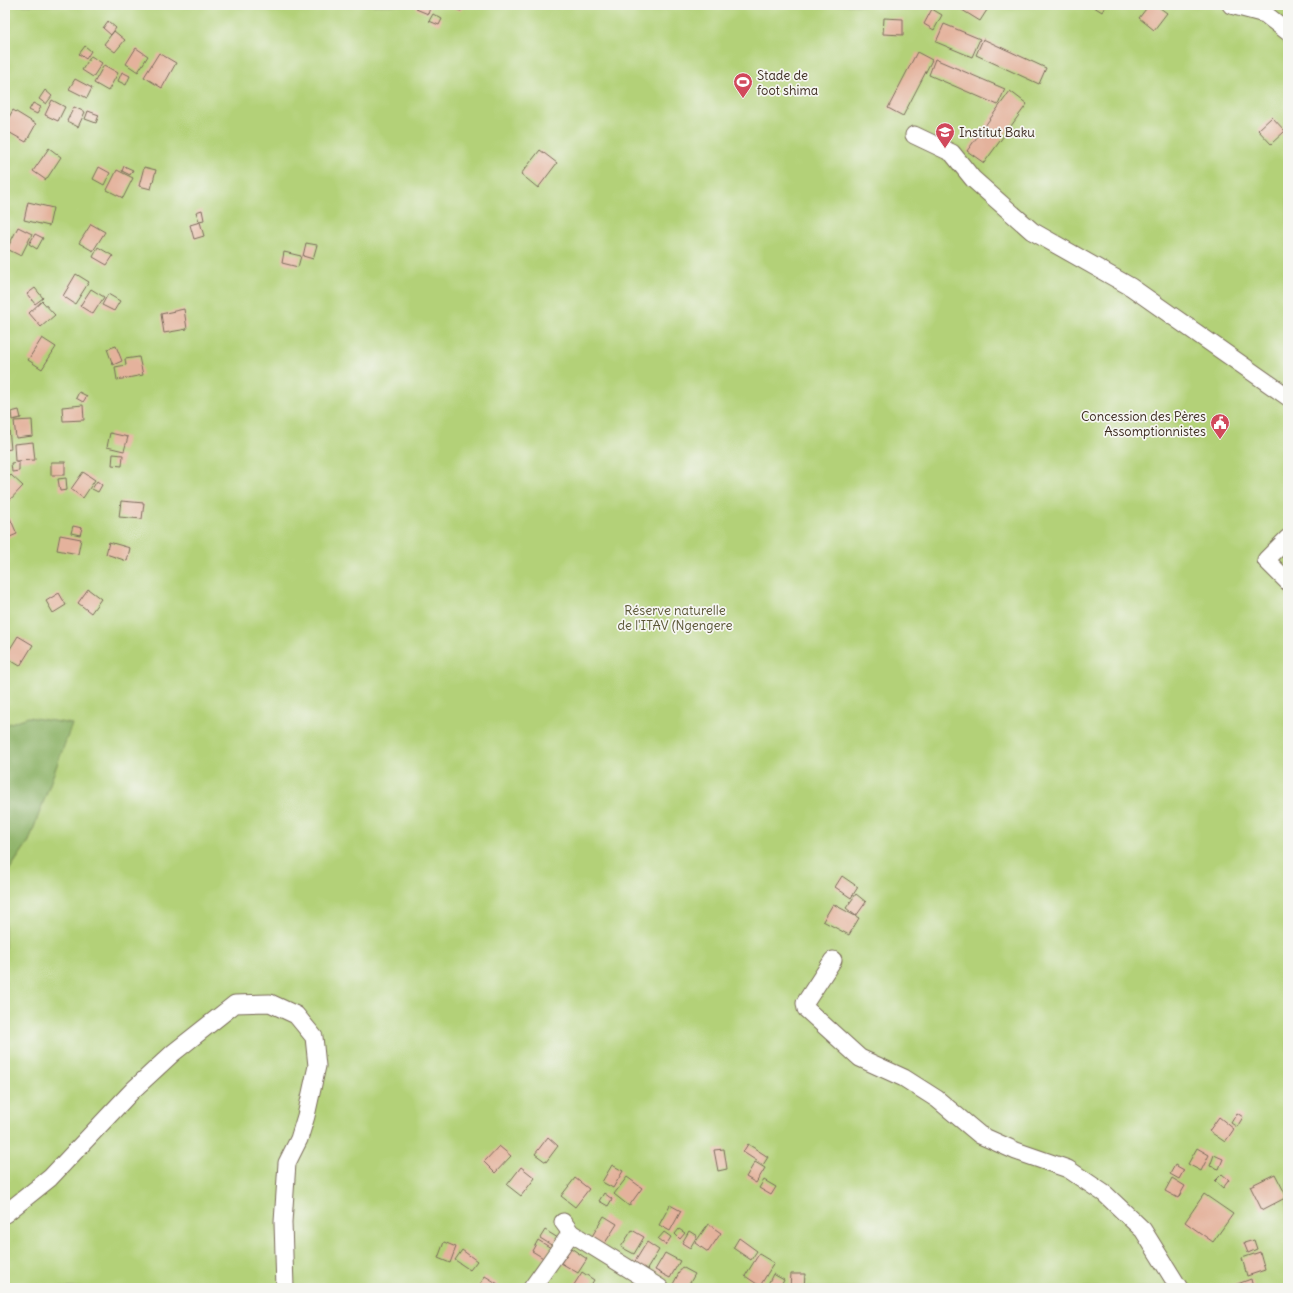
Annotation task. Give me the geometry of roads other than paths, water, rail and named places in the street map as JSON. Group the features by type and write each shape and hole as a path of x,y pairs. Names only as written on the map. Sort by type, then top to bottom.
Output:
{"street":[{"path":"1230,5 1269,10 1288,32"},
{"path":"914,135 952,153 973,179 1032,231 1131,287 1288,397"},
{"path":"1288,538 1266,560 1288,582"},
{"path":"833,960 805,1004 806,1009 814,1018 860,1058 904,1078 937,1099 980,1135 1016,1151 1068,1170 1106,1194 1143,1230 1179,1288"},
{"path":"5,1214 50,1178 133,1090 235,1004 270,1004 296,1015 314,1037 317,1066 306,1116 299,1139 287,1163 283,1222 285,1288"},
{"path":"532,1288 567,1228 660,1288"}],"place":[{"name":"Stade de foot shima","path":"743,99"},
{"name":"Institut Baku","path":"945,149"},
{"name":"Concession des Pères Assomptionnistes","path":"1220,440"}],"park label":[{"name":"Réserve naturelle de l'ITAV (Ngengere","path":"675,618"}]}
